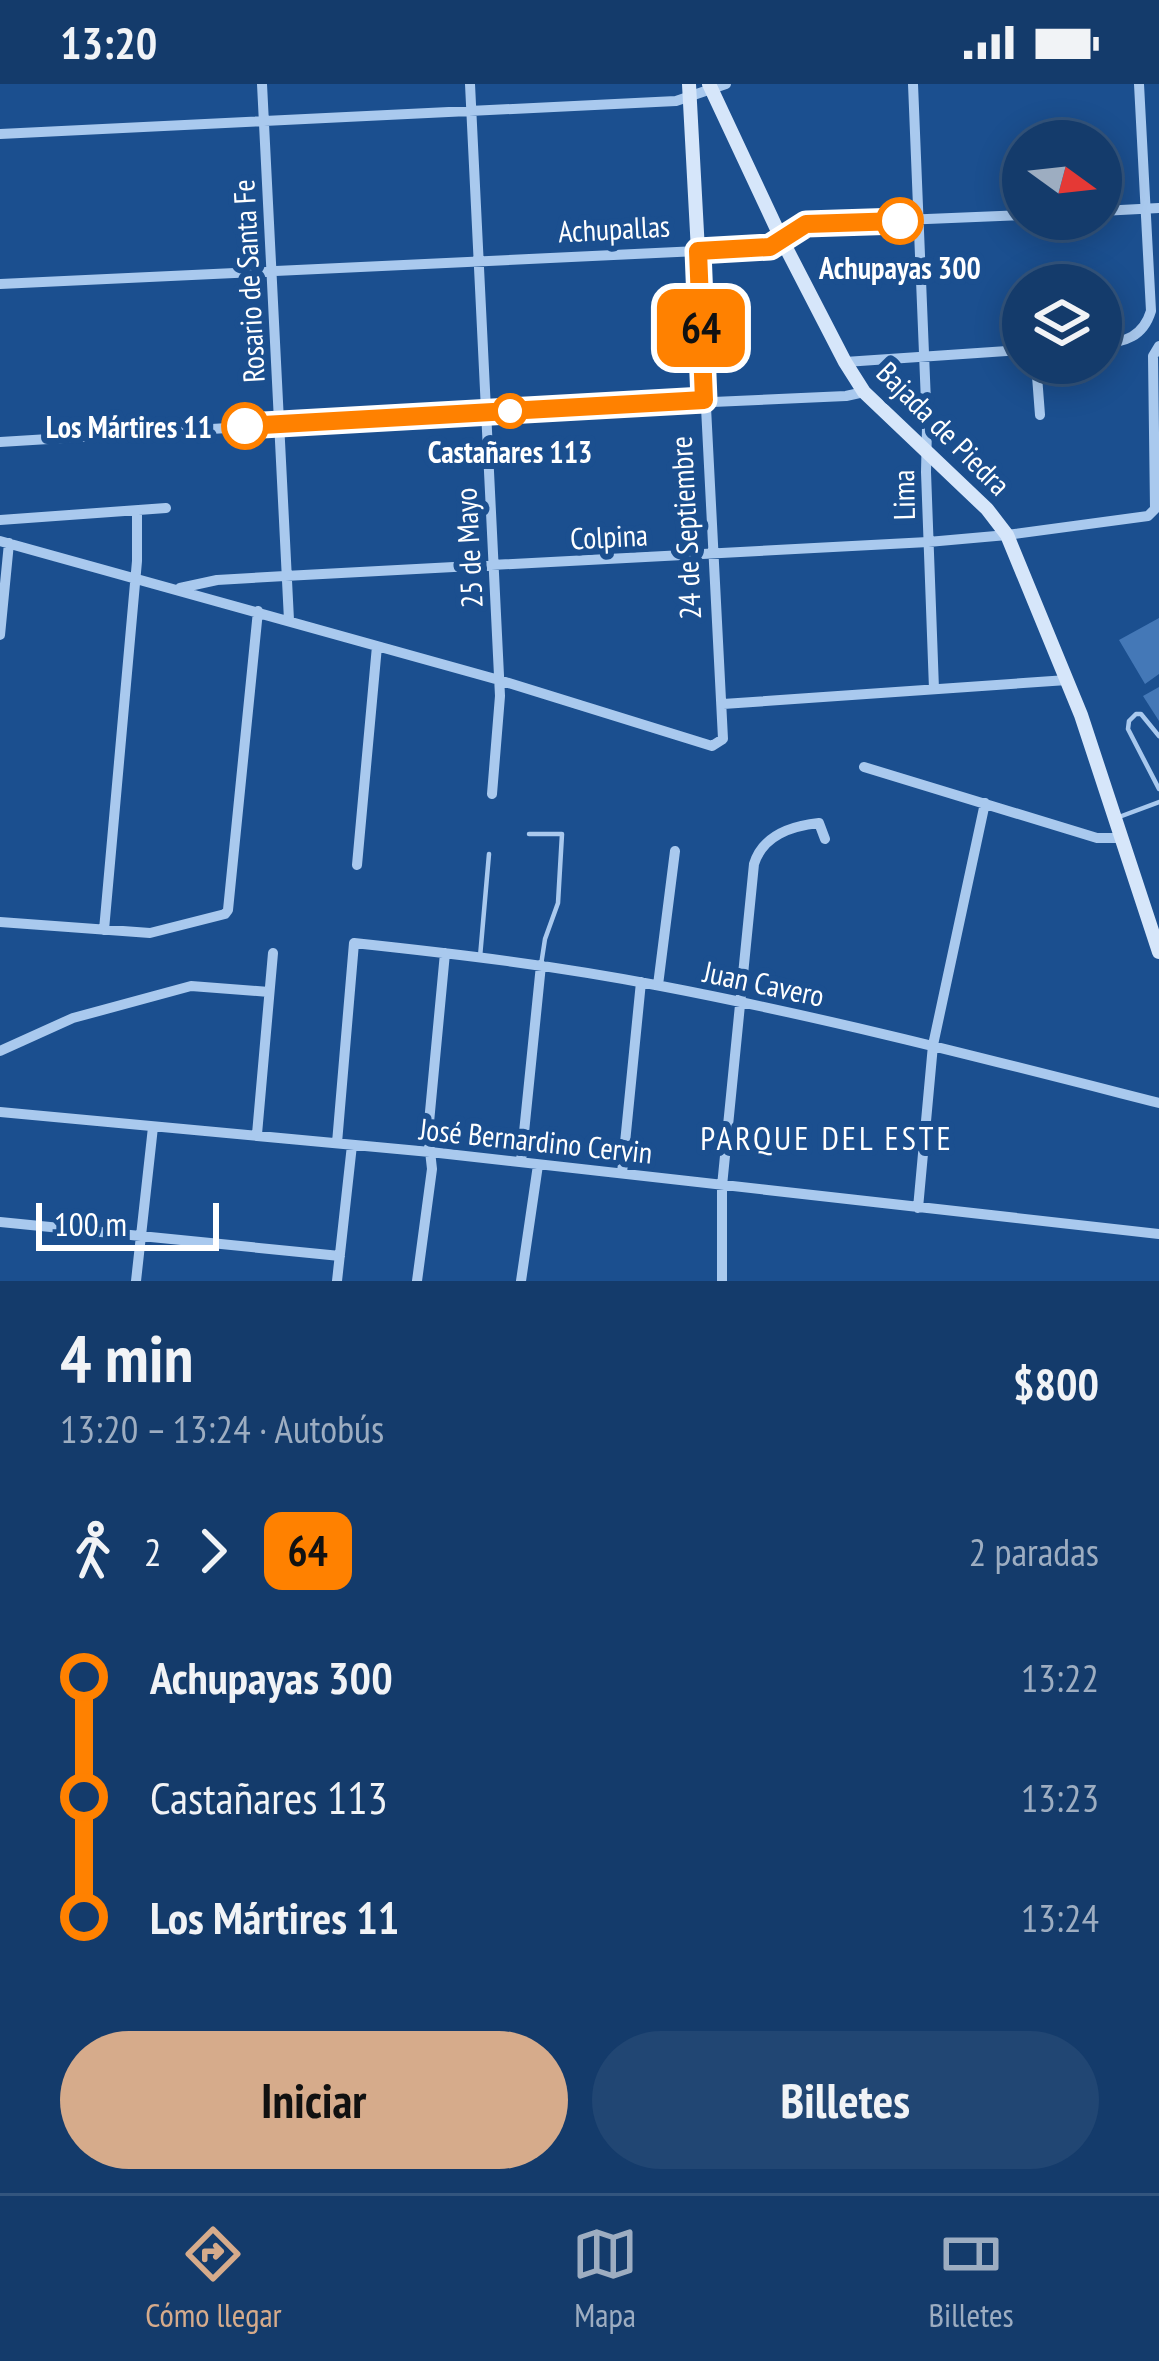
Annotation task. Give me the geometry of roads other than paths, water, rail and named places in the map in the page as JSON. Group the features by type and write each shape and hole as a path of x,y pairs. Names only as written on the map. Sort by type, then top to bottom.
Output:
{"main road":[{"name":"Bajada de Piedra","path":"715,85 782,240 864,392 988,509 1007,535 1081,715 1159,952"},
{"name":"24 de Septiembre","path":"690,90 698,251"},
{"name":"Achupallas","path":"698,251 770,247 782,240"}],"street":[{"name":"Rosario de Santa Fe","path":"262,84 289,620"},
{"name":"25 de Mayo","path":"470,84 500,712 492,794"},
{"name":"Lima","path":"913,84 934,689"},
{"path":"1122,340 1144,328 1151,311 1139,84"},
{"path":"0,134 676,100 690,90 715,85"},
{"path":"1122,210 1159,208"},
{"name":"Achupallas","path":"782,240 806,224 1002,216"},
{"name":"Achupallas","path":"0,284 698,251"},
{"name":"24 de Septiembre","path":"499,680 712,746 722,739 698,251"},
{"name":"Colpina","path":"177,588 217,580 928,542 1153,514 1153,356 1159,346"},
{"path":"845,362 1002,351"},
{"path":"1038,384 1040,415"},
{"path":"0,442 864,392"},
{"path":"0,520 166,508"},
{"path":"104,930 136,578 137,511"},
{"path":"0,635 5,542 499,680"},
{"path":"0,922 160,931 224,914 230,906 259,611"},
{"path":"357,865 377,646"},
{"path":"723,704 1067,680"},
{"path":"864,767 1097,838 1120,838"},
{"path":"918,1208 933,1045 985,803"},
{"path":"722,1281 722,1186 757,854 776,835 810,824 819,823 825,838"},
{"path":"658,985 675,851"},
{"name":"Juan Cavero","path":"337,1143 354,943 541,965 658,985 933,1045 1159,1103"},
{"path":"257,1135 273,953"},
{"path":"418,1281 432,1169 428,1133 445,953"},
{"path":"521,1162 541,965"},
{"path":"622,1173 641,982"},
{"path":"0,1052 73,1018 190,986 269,992"},
{"name":"José Bernardino Cervin","path":"0,1112 430,1152 1159,1234"},
{"path":"136,1281 153,1127"},
{"path":"337,1281 352,1145"},
{"path":"521,1281 538,1165"},
{"path":"0,1222 340,1256"}],"lane":[{"path":"1159,736 1141,714 1129,721 1128,729 1159,789"},
{"path":"1114,819 1159,802"},
{"path":"529,834 562,834 558,903 541,965"},
{"path":"480,957 489,854"}],"place":[{"name":"Achupayas 300","path":"900,221"},
{"name":"Castañares 113","path":"510,411"},
{"name":"Los Mártires 11","path":"245,426"}],"district":[{"name":"PARQUE DEL ESTE","path":"827,1137"}]}
